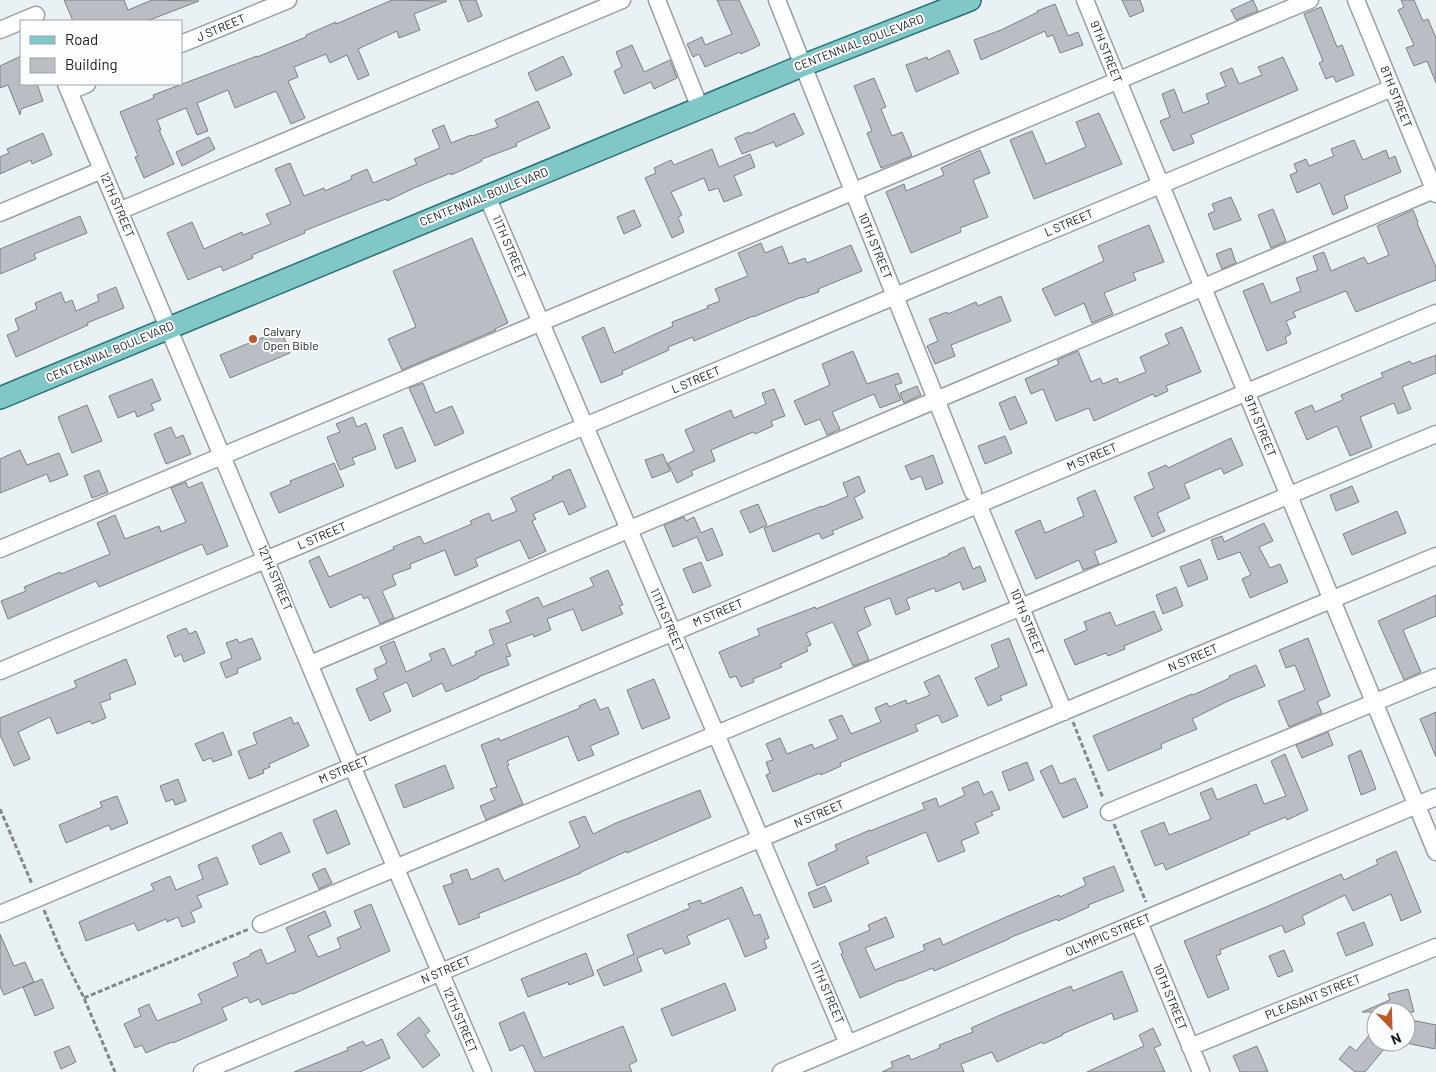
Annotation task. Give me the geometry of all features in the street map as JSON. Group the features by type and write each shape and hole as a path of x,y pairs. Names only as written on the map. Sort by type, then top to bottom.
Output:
{"main road":[{"name":"CENTENNIAL BOULEVARD","path":"0,398 804,65 970,0"}],"street":[{"name":"J STREET","path":"182,44 288,0"},
{"path":"119,211 622,0"},
{"path":"657,0 700,108"},
{"name":"10TH STREET","path":"777,0 976,498 1064,712"},
{"name":"9TH STREET","path":"1085,0 1287,496 1436,852"},
{"path":"0,550 1310,0"},
{"name":"8TH STREET","path":"1356,0 1435,192"},
{"path":"0,30 35,12"},
{"path":"68,87 81,85"},
{"name":"12TH STREET","path":"68,87 352,766 483,1072"},
{"name":"L STREET","path":"0,671 1392,88"},
{"path":"0,213 102,170"},
{"path":"310,664 1203,287 1435,192"},
{"name":"11TH STREET","path":"487,196 848,1044"},
{"name":"M STREET","path":"0,914 672,632 976,498 1246,392 1436,313"},
{"path":"261,924 1436,434"},
{"name":"N STREET","path":"202,1072 1436,556"},
{"path":"1109,812 1436,677"},
{"name":"OLYMPIC STREET","path":"780,1072 1436,797"},
{"name":"10TH STREET","path":"1139,922 1201,1072"},
{"name":"PLEASANT STREET","path":"1190,1047 1436,948"}],"path":[{"path":"0,809 115,1072"},
{"path":"84,998 261,924"}],"building":[{"path":"64,0 124,0 128,10 152,0 199,1 150,20 73,20"},
{"path":"392,0 447,1 414,14 420,30 399,38 397,31 358,49 369,75 358,80 347,55 330,63 326,54 294,67 298,77 288,81 305,118 291,124 276,91 235,108 228,90 197,103 208,131 197,135 186,108 157,120 161,130 159,130 174,164 144,178 135,157 138,156 120,112 154,98 153,95 257,57 306,37 306,35 336,22 336,24"},
{"path":"459,0 476,0 482,16 468,22"},
{"path":"717,0 739,0 760,45 705,67 699,54 693,57 687,44 702,37 705,45 732,34"},
{"path":"1122,0 1140,0 1144,11 1130,17"},
{"path":"1253,0 1258,11 1236,20 1231,10"},
{"path":"1401,0 1414,0 1423,21 1428,19 1436,38 1436,83 1427,61 1414,66 1406,48 1414,45 1398,10 1404,7"},
{"path":"1055,4 1068,36 1078,32 1083,45 1060,53 1053,35 1047,37 1045,31 981,60 974,40 1001,30 1037,11"},
{"path":"1321,7 1337,47 1342,45 1354,75 1336,82 1333,76 1326,79 1319,63 1323,61 1304,14"},
{"path":"632,45 644,72 670,60 677,78 654,89 651,82 624,94 614,71 622,67 616,52"},
{"path":"949,50 959,73 916,92 906,65 927,57 928,60"},
{"path":"20,56 20,85 37,85 43,101 21,109 20,115 8,85 0,88 0,66"},
{"path":"563,56 572,75 536,91 528,73"},
{"path":"1283,57 1298,90 1191,135 1194,143 1173,151 1160,121 1170,117 1162,94 1174,89 1183,113 1209,103 1206,94 1226,86 1220,73 1232,68 1239,84 1262,75 1258,67"},
{"path":"874,78 886,107 881,109 892,136 902,132 912,156 881,168 867,133 872,131 854,86"},
{"path":"538,101 550,128 516,143 517,146 482,159 482,161 451,175 451,173 387,201 386,199 304,231 305,233 252,255 253,258 223,271 221,266 188,280 167,233 192,222 204,249 242,232 243,235 271,224 266,214 291,204 275,169 290,163 304,196 324,188 325,191 352,179 351,176 367,169 373,183 417,164 414,159 440,148 432,130 444,125 451,143 498,127 495,120"},
{"path":"794,113 804,134 776,147 774,142 742,154 735,138 749,132 749,134"},
{"path":"1099,113 1122,164 1034,199 1010,140 1032,131 1046,164 1086,147 1076,122"},
{"path":"43,133 52,155 32,164 31,160 0,174 0,157 9,153 7,149"},
{"path":"209,137 215,149 182,166 176,152"},
{"path":"1354,140 1363,160 1386,150 1389,159 1395,156 1401,172 1344,196 1348,208 1333,215 1320,183 1297,193 1290,175 1297,172 1294,164 1306,159 1309,166 1334,156 1331,149"},
{"path":"712,149 719,167 750,154 755,167 734,176 742,195 724,202 718,188 709,191 704,178 671,192 682,215 678,217 684,232 672,238 645,178 656,173 654,168 671,160 674,165"},
{"path":"980,150 990,173 973,180 988,217 960,228 961,232 911,253 886,192 904,184 906,191 944,175 941,168"},
{"path":"1231,197 1241,220 1214,230 1208,214 1215,211 1212,204"},
{"path":"1273,209 1286,241 1271,248 1258,215"},
{"path":"634,210 641,226 624,234 617,217"},
{"path":"1413,210 1436,267 1436,280 1356,312 1346,291 1293,312 1296,317 1286,321 1291,334 1285,337 1287,343 1267,351 1243,291 1263,283 1271,303 1301,291 1296,278 1318,270 1313,256 1324,252 1331,271 1364,257 1368,264 1389,255 1377,226"},
{"path":"80,216 87,233 34,254 36,259 0,274 0,249"},
{"path":"1149,225 1164,262 1133,273 1136,280 1104,293 1113,314 1092,323 1084,303 1055,316 1042,289 1104,261 1098,246"},
{"path":"472,238 508,323 496,330 402,370 388,339 416,327 393,271"},
{"path":"761,243 765,253 782,246 789,264 805,258 807,263 851,245 862,271 818,289 819,292 753,316 694,341 693,337 668,347 669,350 622,371 623,374 601,383 582,337 604,327 614,353 673,326 672,322 708,308 707,306 720,301 715,289 748,276 738,253"},
{"path":"1231,248 1236,263 1222,269 1216,254"},
{"path":"116,287 124,308 87,323 88,325 16,357 7,335 19,330 15,319 37,309 35,303 61,292 65,303 72,300 76,311 99,301 97,295"},
{"path":"1001,296 1011,321 951,345 955,356 935,364 927,346 938,341 929,319 947,312 948,314 976,302 978,306"},
{"path":"1182,327 1201,372 1166,386 1168,391 1155,397 1153,394 1094,421 1089,408 1056,421 1043,389 1031,394 1025,379 1059,364 1057,360 1078,351 1091,382 1100,378 1103,384 1117,378 1119,383 1146,372 1140,357 1169,344 1165,334"},
{"path":"281,330 290,353 230,378 220,355"},
{"path":"853,351 867,384 898,373 902,383 895,385 901,400 880,408 874,394 832,412 840,429 827,435 820,419 805,425 794,401 830,385 822,364"},
{"path":"1436,355 1436,373 1402,387 1411,409 1398,414 1394,403 1360,417 1372,447 1350,456 1337,426 1307,440 1295,412 1312,405 1315,412 1343,400 1341,395 1383,377 1381,373 1410,361 1412,364"},
{"path":"152,379 161,400 151,404 154,410 137,417 135,411 118,418 109,396"},
{"path":"423,383 435,413 452,406 464,433 435,446 409,388"},
{"path":"917,386 921,395 904,403 900,393"},
{"path":"774,389 785,416 771,421 773,426 755,434 753,432 711,450 715,461 691,471 693,475 677,483 668,463 694,451 685,430 731,410 734,418 766,404 762,393"},
{"path":"1015,396 1027,423 1010,430 999,403"},
{"path":"87,405 102,441 72,453 58,417"},
{"path":"353,417 357,427 366,423 376,449 352,458 355,464 340,470 327,437 340,432 336,424"},
{"path":"171,427 176,438 183,435 191,454 166,464 154,434"},
{"path":"402,427 416,461 396,469 383,435"},
{"path":"1005,436 1012,453 985,464 978,446"},
{"path":"1231,438 1243,465 1224,474 1221,468 1184,484 1190,498 1157,513 1165,531 1152,537 1134,497 1154,488 1148,473 1166,465 1168,468"},
{"path":"20,450 27,465 59,453 68,475 50,482 47,474 0,493 0,459"},
{"path":"663,454 670,471 652,478 645,460"},
{"path":"933,455 943,483 926,490 921,476 911,480 905,466"},
{"path":"334,463 344,486 279,513 270,493 291,484 290,481"},
{"path":"570,469 586,507 569,515 563,501 533,514 536,519 532,521 546,551 529,559 520,540 475,559 478,566 455,576 445,550 410,564 411,568 392,575 396,585 382,591 394,618 380,624 368,597 364,599 361,594 330,608 309,561 319,556 329,577 420,536 424,544 472,524 470,521 489,513 492,521 517,511 511,498"},
{"path":"99,470 108,492 92,498 84,476"},
{"path":"859,476 865,492 854,498 863,518 832,531 834,534 822,539 819,533 773,552 764,528 848,496 843,483"},
{"path":"186,482 188,488 202,482 228,546 207,555 202,544 99,587 96,581 8,619 1,601 26,591 24,587 110,554 97,523 115,515 125,539 159,526 161,532 186,522 171,488"},
{"path":"1352,486 1359,502 1336,511 1330,495"},
{"path":"1095,490 1117,542 1094,551 1099,564 1083,570 1079,560 1036,579 1015,531 1040,520 1045,533 1084,516 1077,498"},
{"path":"758,504 767,525 750,533 740,511"},
{"path":"1397,511 1406,533 1352,555 1343,534"},
{"path":"684,517 686,521 694,517 701,533 712,528 723,555 707,561 697,537 673,547 664,525"},
{"path":"1264,523 1273,541 1259,547 1270,568 1280,564 1288,582 1250,598 1242,579 1251,575 1240,552 1218,560 1211,540 1222,536 1224,542"},
{"path":"964,547 973,569 980,566 986,581 963,590 960,582 936,592 934,588 906,599 910,609 896,615 890,598 864,608 871,625 857,632 869,660 853,666 833,622 806,633 811,645 806,647 808,651 780,664 782,667 753,679 754,682 741,687 736,676 730,678 719,652 760,635 757,629 815,607 816,609 949,555"},
{"path":"1200,559 1208,579 1188,587 1180,567"},
{"path":"701,562 711,586 693,593 683,569"},
{"path":"608,570 623,605 619,606 623,614 582,631 573,609 547,619 551,630 534,637 533,634 506,644 511,656 506,657 509,665 446,692 442,683 413,697 407,682 383,693 391,711 370,721 356,689 378,679 374,669 387,663 380,647 394,641 406,672 432,660 429,654 444,648 452,666 476,655 475,652 494,644 489,630 511,622 506,611 538,597 543,607 594,586 590,578"},
{"path":"1176,587 1183,606 1163,614 1156,595"},
{"path":"1436,595 1436,616 1403,630 1421,672 1404,680 1378,621"},
{"path":"1154,611 1162,630 1124,646 1125,649 1108,656 1106,653 1075,665 1064,640 1087,630 1084,622 1110,612 1116,626"},
{"path":"186,628 189,634 196,631 205,653 184,662 181,654 175,657 167,636"},
{"path":"252,638 261,659 237,669 238,673 226,678 220,663 232,658 226,643 237,639 239,643"},
{"path":"1009,638 1027,685 1000,696 1002,700 988,706 975,678 999,667 991,645"},
{"path":"1308,638 1330,696 1317,702 1322,713 1289,727 1278,701 1305,690 1295,665 1286,668 1279,650"},
{"path":"126,659 136,684 109,694 111,699 100,703 106,718 92,724 90,721 57,734 50,717 18,732 30,759 14,766 0,735 0,718 77,687 74,681"},
{"path":"1256,665 1265,686 1228,701 1192,719 1197,729 1161,744 1162,748 1108,771 1093,736 1193,695 1230,678 1229,676"},
{"path":"939,675 958,716 942,723 938,715 915,725 918,731 840,763 841,766 821,775 820,773 773,792 766,775 770,773 766,762 773,760 766,744 780,738 787,754 812,744 814,749 838,739 829,720 842,715 851,734 881,722 875,708 887,703 889,707 906,700 907,704 930,695 924,682"},
{"path":"654,679 670,718 642,729 627,690"},
{"path":"595,699 600,710 608,707 619,734 590,746 594,755 578,761 568,736 507,761 509,765 507,766 523,804 486,820 480,806 495,800 490,789 497,787 481,745 499,738 500,741 580,708 579,706"},
{"path":"1436,712 1436,757 1420,719"},
{"path":"291,717 294,724 298,722 309,746 269,764 270,767 263,770 264,773 249,779 238,751 257,744 253,733"},
{"path":"223,732 232,755 213,762 211,758 203,761 195,744"},
{"path":"1328,732 1333,745 1302,758 1296,745"},
{"path":"1361,750 1376,789 1361,795 1348,756"},
{"path":"1285,754 1308,810 1287,820 1286,817 1249,832 1250,834 1166,870 1163,863 1155,866 1141,831 1164,822 1169,835 1211,819 1200,793 1212,788 1217,800 1256,784 1264,804 1286,796 1271,761"},
{"path":"1027,762 1034,780 1009,791 1002,772"},
{"path":"445,765 454,788 404,808 395,785"},
{"path":"1052,765 1060,784 1075,778 1088,807 1063,818 1040,771"},
{"path":"178,779 186,801 175,805 173,799 166,802 160,786"},
{"path":"978,781 984,795 992,791 1000,809 991,812 993,815 975,823 979,833 961,841 965,851 938,862 926,832 866,857 869,863 817,886 808,863 837,850 835,845 925,809 922,803 936,798 939,807 965,795 962,788"},
{"path":"700,790 711,817 627,853 627,851 581,873 478,914 480,917 459,925 443,886 453,883 450,875 467,869 471,880 498,868 504,881 580,847 569,822 585,816 593,834"},
{"path":"117,796 128,823 111,830 109,825 66,843 59,825 102,807 100,802"},
{"path":"336,810 350,844 327,854 313,820"},
{"path":"281,832 290,852 260,865 252,846"},
{"path":"1396,851 1421,912 1401,921 1391,894 1353,911 1345,895 1302,916 1305,924 1285,933 1282,925 1220,950 1221,954 1216,956 1229,989 1208,998 1184,941 1341,874 1344,880 1378,864 1376,860"},
{"path":"217,857 228,884 197,896 202,907 191,912 195,922 182,927 178,917 167,922 166,919 138,931 134,923 86,941 79,922 154,890 151,884 170,876 176,890 203,879 198,865"},
{"path":"1114,866 1124,891 1088,905 1089,907 1058,921 1057,919 934,971 933,968 860,998 841,954 843,953 839,943 870,930 868,925 886,917 894,937 865,948 875,970 925,950 923,945 940,938 943,945 1059,895 1060,897 1086,885 1083,878"},
{"path":"325,868 332,883 319,889 312,874"},
{"path":"825,886 832,901 814,908 808,893"},
{"path":"742,887 754,916 760,914 769,938 764,940 767,948 745,957 729,918 687,936 690,944 665,954 662,948 637,958 642,971 604,986 597,970 634,954 627,935 690,908 688,904 700,900 702,904"},
{"path":"371,904 390,951 293,994 262,1005 259,999 250,1003 247,997 222,1008 227,1020 173,1043 146,1053 142,1045 135,1048 124,1024 141,1016 138,1009 149,1004 157,1021 202,1003 198,994 238,976 233,963 261,949 267,964 296,951 286,928 325,911 331,926 308,936 318,957 341,948 337,938 361,928 354,911"},
{"path":"1364,922 1373,945 1346,956 1337,933"},
{"path":"0,934 14,966 25,962 34,982 4,995 0,986"},
{"path":"1284,950 1293,971 1278,977 1269,956"},
{"path":"586,953 594,975 569,985 568,982 528,997 521,979"},
{"path":"1122,971 1138,1011 1114,1020 1112,1013 997,1062 992,1052 961,1064 964,1072 882,1072 893,1067 891,1062 909,1055 911,1060 940,1048 939,1045 973,1032 971,1028 1005,1013 1071,986 1073,991"},
{"path":"42,979 54,1008 35,1016 23,987"},
{"path":"725,983 736,1010 672,1036 661,1009"},
{"path":"1408,989 1411,1002 1385,1002 1390,1000 1388,994"},
{"path":"524,1012 543,1058 623,1026 637,1061 629,1065 632,1072 535,1072 523,1045 510,1051 499,1023"},
{"path":"419,1017 430,1031 425,1035 440,1055 423,1068 397,1034"},
{"path":"1416,1021 1436,1025 1435,1049 1416,1045"},
{"path":"1153,1028 1161,1045 1154,1048 1165,1072 1087,1072 1144,1046 1139,1035"},
{"path":"382,1039 390,1058 360,1072 294,1072 348,1050 347,1048 363,1041 366,1046"},
{"path":"1366,1039 1366,1052 1382,1052 1365,1072 1355,1072 1339,1059 1350,1046 1356,1051"},
{"path":"69,1046 76,1062 61,1069 54,1052"},
{"path":"1257,1046 1268,1072 1240,1072 1233,1056"}],"place":[{"name":"Calvary Open Bible","path":"253,339"}]}
